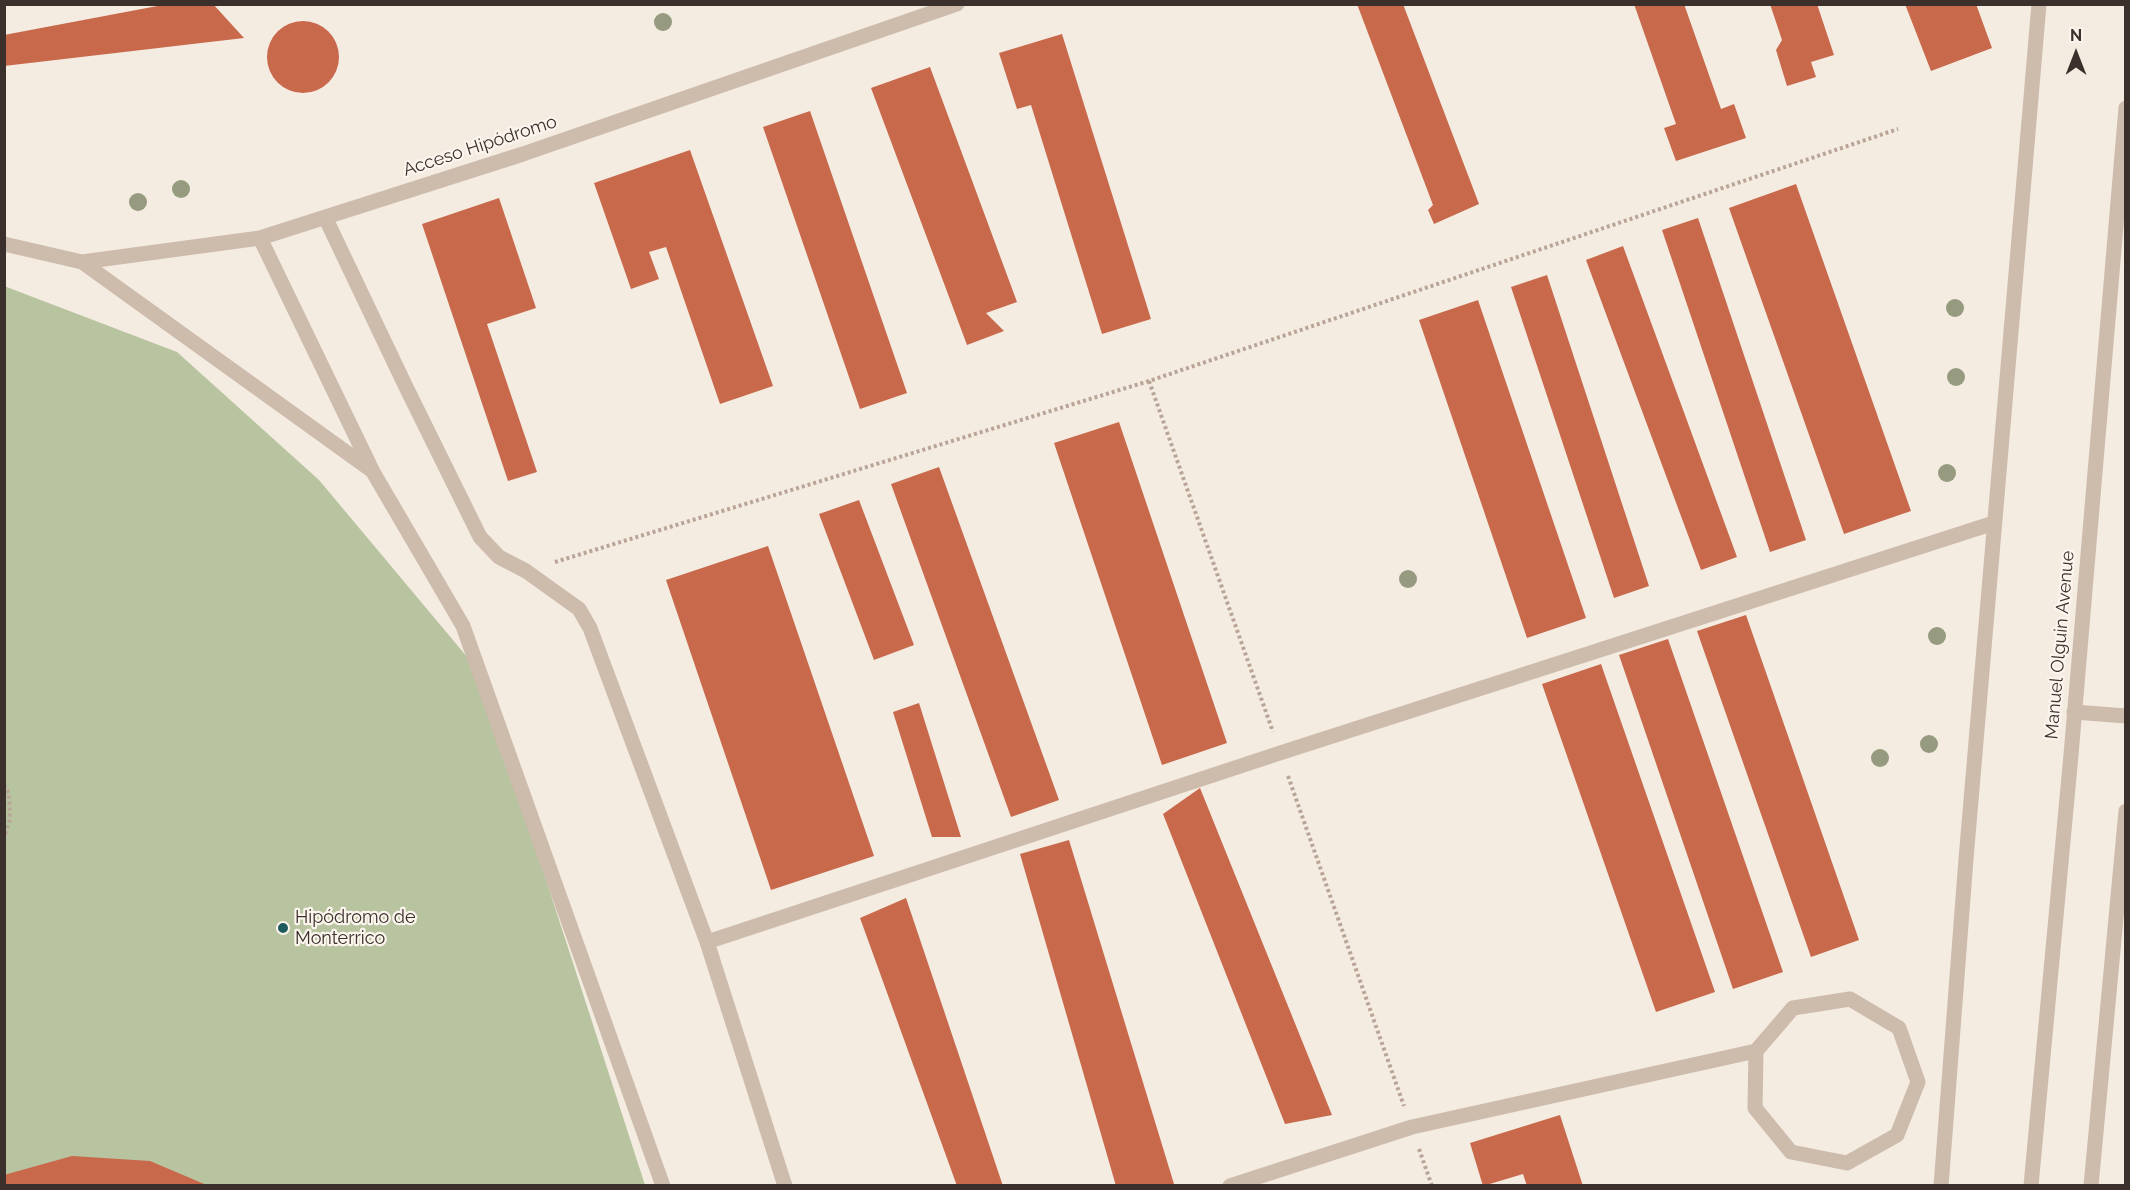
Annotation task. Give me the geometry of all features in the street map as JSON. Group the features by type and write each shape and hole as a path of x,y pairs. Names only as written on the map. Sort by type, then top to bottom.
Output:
{"street":[{"name":"Acceso Hipódromo","path":"4,244 82,262 260,238 523,154 957,4"},
{"path":"1941,1185 1994,523 2039,4"},
{"name":"Manuel Olguin Avenue","path":"2031,1185 2126,108"},
{"path":"325,217 480,537 499,557 526,572 579,609 590,628 707,942 784,1185"},
{"path":"260,238 373,472 463,626 663,1185"},
{"path":"82,262 373,472"},
{"path":"707,942 1280,753 1994,523"},
{"path":"2074,712 2126,716"},
{"path":"2091,1185 2126,811"},
{"path":"1230,1185 1412,1127 1756,1051 1793,1008 1851,999 1899,1028 1918,1082 1897,1135 1847,1163 1791,1152 1755,1108 1756,1051"}],"path":[{"path":"526,572 1149,381 1898,129"},
{"path":"1149,381 1432,1185"},
{"path":"4,785 9,794 10,819 4,839"}],"green space":[{"name":"Hipódromo de Monterrico","path":"4,286 177,352 319,480 478,670 645,1185 5,1185"}],"building":[{"path":"168,4 213,4 244,38 4,66 4,35"},
{"path":"1357,4 1403,4 1479,204 1434,224 1428,210 1433,205"},
{"path":"1634,4 1684,4 1721,109 1734,104 1746,138 1676,161 1664,128 1676,124"},
{"path":"1770,4 1817,4 1834,55 1811,62 1816,77 1787,86 1776,50 1782,40"},
{"path":"1905,4 1976,4 1992,48 1931,71"},
{"path":"303,21 323,27 333,37 339,57 333,77 323,87 303,93 283,87 273,77 267,57 273,37 283,27"},
{"path":"1062,34 1151,319 1102,334 1031,105 1017,109 999,53"},
{"path":"930,67 1017,302 986,313 1004,331 967,345 871,88"},
{"path":"810,111 907,393 860,409 763,127"},
{"path":"690,150 773,386 720,404 666,247 649,252 659,279 631,289 594,183"},
{"path":"1796,184 1911,511 1844,534 1729,208"},
{"path":"499,198 536,308 487,324 537,472 508,481 422,224"},
{"path":"1698,218 1806,540 1770,552 1662,230"},
{"path":"1623,246 1737,557 1701,570 1586,260"},
{"path":"1547,275 1649,586 1614,598 1511,287"},
{"path":"1478,300 1586,618 1527,638 1419,320"},
{"path":"1119,422 1227,743 1162,765 1054,443"},
{"path":"939,467 1059,800 1011,817 891,484"},
{"path":"859,500 914,645 874,660 819,514"},
{"path":"768,546 874,856 771,890 666,580"},
{"path":"1746,615 1859,940 1811,957 1697,631"},
{"path":"1668,639 1783,972 1733,989 1619,655"},
{"path":"1601,664 1715,992 1656,1012 1542,684"},
{"path":"919,703 961,837 932,837 893,712"},
{"path":"1200,788 1332,1115 1285,1124 1163,814"},
{"path":"1069,840 1174,1184 1171,1186 1116,1186 1020,854"},
{"path":"906,898 1003,1186 957,1186 860,918"},
{"path":"1560,1115 1583,1186 1527,1186 1523,1174 1483,1186 1470,1143"},
{"path":"72,1156 150,1161 209,1186 4,1186 4,1175"}],"place":[{"name":"Hipódromo de Monterrico","path":"283,928"}]}
